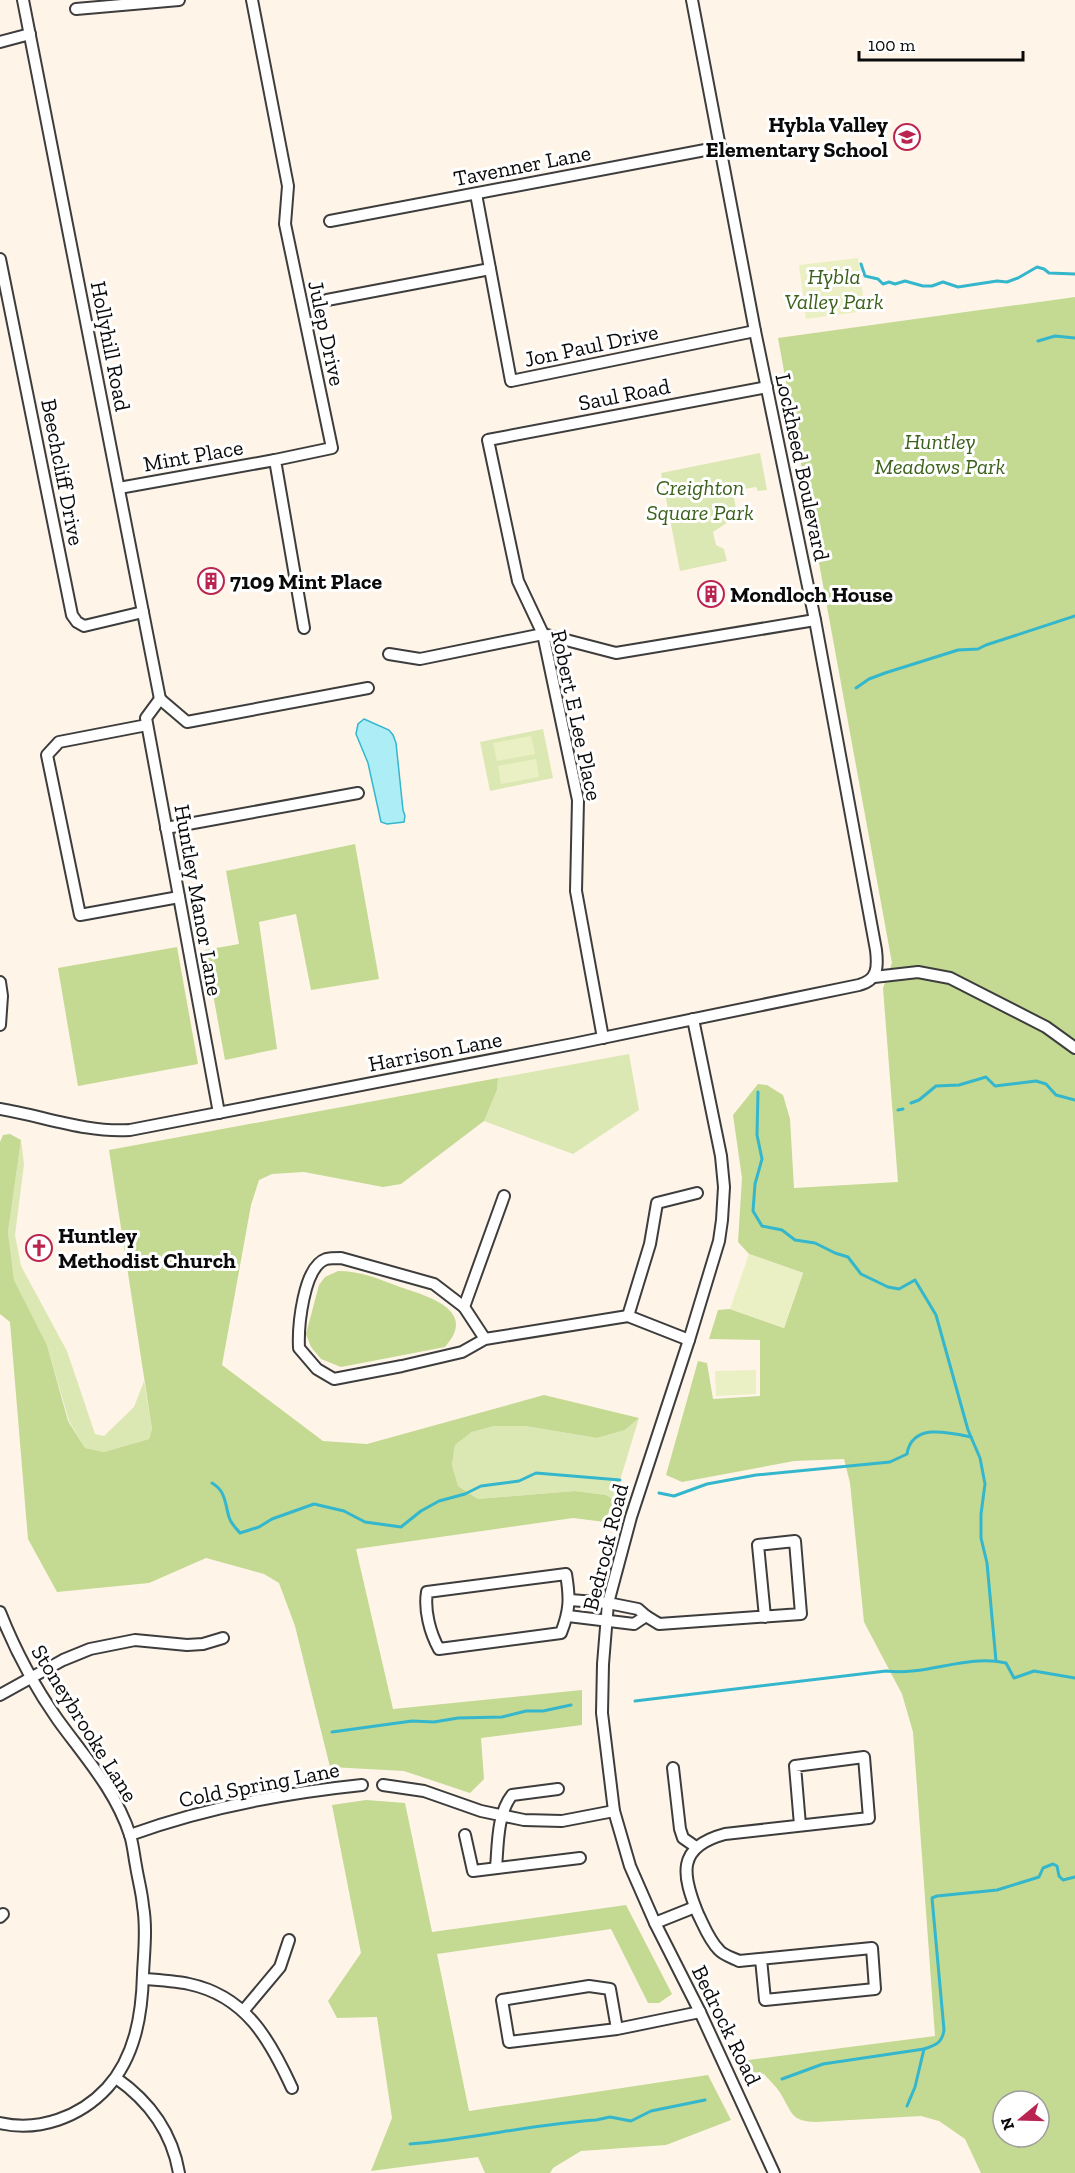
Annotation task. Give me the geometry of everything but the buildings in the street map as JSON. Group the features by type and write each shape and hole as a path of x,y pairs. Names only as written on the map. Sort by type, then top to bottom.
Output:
{"street":[{"name":"Hollyhill Road","path":"23,0 160,699"},
{"path":"76,9 179,0"},
{"name":"Julep Drive","path":"252,0 288,186 285,224 332,448 275,460"},
{"name":"Lockheed Boulevard","path":"692,0 815,620 876,950 878,967 874,977"},
{"path":"0,42 30,34"},
{"name":"Tavenner Lane","path":"330,221 721,147"},
{"name":"Jon Paul Drive","path":"476,194 511,381 756,331"},
{"name":"Beechcliff Drive","path":"0,259 72,615 84,626 143,612"},
{"path":"327,300 490,269"},
{"name":"Saul Road","path":"488,440 767,387"},
{"name":"Robert E Lee Place","path":"488,440 518,581 543,634 578,800 576,891 603,1038"},
{"path":"275,460 304,628"},
{"name":"Mint Place","path":"119,488 275,460"},
{"path":"389,654 420,659 543,634 616,653 815,620"},
{"path":"179,897 80,915 47,755 59,742 147,725 146,718 160,699 187,722 368,688"},
{"name":"Huntley Manor Lane","path":"147,725 219,1113"},
{"path":"166,828 358,793"},
{"name":"Harrison Lane","path":"0,1109 33,1114 69,1124 116,1131 603,1038 866,984 874,977 918,972 950,978 1046,1027 1075,1048"},
{"path":"0,982 2,996 0,1025"},
{"name":"Bedrock Road","path":"693,1019 722,1155 724,1187 719,1241 631,1517 609,1603 606,1621 603,1713 614,1811 630,1866 774,2173"},
{"path":"628,1316 650,1244 657,1203 697,1193"},
{"path":"464,1307 504,1196"},
{"path":"485,1339 464,1307 434,1284 340,1258 326,1259 309,1275 299,1326 299,1348 317,1369 334,1379 462,1352 485,1339 628,1316 689,1340"},
{"path":"570,1600 609,1603 638,1609 646,1617 659,1624 765,1617 801,1614 795,1541 758,1545 765,1617"},
{"path":"566,1574 570,1600 568,1616 561,1633 439,1649 434,1640 425,1603 427,1592 433,1590 566,1574"},
{"name":"Stoneybrooke Lane","path":"0,1612 18,1655 58,1719 102,1779 130,1835 144,1906 143,1979 137,2032 116,2078 99,2097 70,2116 32,2126 0,2123"},
{"path":"568,1616 634,1624 646,1617"},
{"path":"0,1695 77,1653 120,1642 151,1640 187,1645 203,1644 223,1638"},
{"path":"761,1959 765,2000 875,1989 872,1948 739,1961 719,1952 707,1934 688,1888 686,1871 696,1847 707,1838 724,1834 870,1818 864,1757 795,1766 800,1825"},
{"path":"673,1768 680,1829 683,1838 696,1847"},
{"name":"Cold Spring Lane","path":"130,1835 213,1810 332,1788 362,1785"},
{"path":"383,1785 424,1791 502,1816 533,1821 562,1821 614,1811"},
{"path":"496,1868 505,1802 512,1794 558,1789"},
{"path":"465,1835 473,1871 580,1858"},
{"path":"655,1923 695,1907"},
{"path":"244,2010 280,1967 289,1940"},
{"path":"143,1979 197,1986 216,1993 244,2010 266,2038 292,2088"},
{"path":"617,2029 610,1989 589,1986 502,2000 509,2042 617,2029 700,2012"},
{"path":"116,2078 139,2096 157,2117 169,2139 179,2173"}],"green space":[{"name":"Hybla Valley Park","path":"858,258 865,311 806,319 799,265"},
{"name":"Huntley Meadows Park","path":"1075,297 1075,2173 981,2173 965,2139 939,2121 921,2116 816,2122 802,2120 794,2116 778,2090 764,2074 753,2072 748,2060 935,2036 913,1732 902,1694 864,1622 850,1483 844,1459 794,1461 682,1482 666,1475 698,1361 707,1363 713,1399 760,1396 760,1340 709,1339 718,1310 730,1309 784,1328 803,1273 749,1254 738,1242 742,1178 733,1115 758,1084 767,1085 783,1095 790,1119 794,1188 898,1182 883,988 892,963 778,338"},
{"name":"Creighton Square Park","path":"760,453 767,490 758,491 756,487 733,491 737,516 713,532 716,545 724,549 727,561 680,571 661,473"},
{"path":"543,729 553,778 490,791 480,742"},
{"path":"531,736 535,754 497,761 493,743"},
{"path":"536,759 539,777 501,784 498,766"},
{"path":"355,844 379,979 311,990 296,914 259,922 277,1049 225,1060 205,950 239,944 226,871"},
{"path":"177,947 198,1064 78,1086 58,968"},
{"path":"629,1054 639,1110 573,1154 484,1121 497,1090 498,1078"},
{"path":"498,1078 497,1090 484,1121 401,1184 383,1187 304,1172 272,1174 259,1180 251,1205 222,1365 323,1441 367,1444 544,1395 639,1418 625,1430 597,1438 525,1426 494,1426 472,1432 455,1445 452,1465 458,1486 478,1499 575,1491 606,1495 614,1500 605,1522 573,1518 356,1549 393,1709 582,1690 582,1725 481,1738 484,1779 470,1793 404,1771 330,1767 295,1626 279,1583 264,1574 206,1558 149,1583 57,1592 28,1539 10,1322 0,1314 0,1142 3,1135 10,1134 21,1140 8,1232 14,1280 47,1345 68,1421 85,1448 104,1452 149,1439 152,1429 109,1150"},
{"path":"21,1140 24,1164 15,1235 21,1266 67,1351 95,1434 104,1436 134,1407 144,1381 152,1429 149,1439 104,1452 85,1448 69,1421 47,1345 14,1280 8,1232"},
{"path":"749,1254 803,1273 784,1328 730,1309"},
{"path":"338,1271 370,1276 435,1300 453,1314 456,1323 454,1334 445,1347 341,1367 321,1359 311,1347 306,1334 319,1285 325,1277"},
{"path":"756,1370 756,1394 716,1396 715,1371"},
{"path":"639,1418 614,1500 606,1495 575,1491 478,1499 458,1486 452,1465 455,1445 472,1432 494,1426 525,1426 597,1438 625,1430"},
{"path":"366,1800 405,1803 432,1932 626,1905 672,1994 659,2003 648,2003 611,1929 437,1954 469,2111 708,2075 731,2120 666,2145 581,2151 553,2168 550,2173 485,2173 478,2157 371,2171 392,2118 377,2017 337,2018 328,2001 361,1953 332,1805"}],"water":[{"path":"364,719 389,730 393,735 396,743 404,822 387,824 381,822 368,763 356,734 358,724"}],"waterway":[{"path":"861,264 865,276 878,279 883,284 905,281 923,286 943,282 958,287 997,281 1007,282 1037,267 1049,273 1075,274"},
{"path":"1038,341 1055,336 1075,338"},
{"path":"856,688 869,679 885,673 958,650 978,649 1075,616"},
{"path":"911,1103 919,1100 936,1086 959,1085 986,1077 995,1086 1036,1081 1046,1084 1056,1095 1075,1100"},
{"path":"758,1092 757,1135 762,1159 755,1184 753,1211 762,1226 782,1230 795,1240 815,1243 848,1257 861,1274 888,1287 899,1289 915,1280 936,1315 968,1430 980,1458 985,1484 981,1538 987,1563 996,1661"},
{"path":"898,1110 903,1109"},
{"path":"659,1493 674,1496 707,1484 756,1475 890,1462 907,1454 910,1444 916,1438 932,1432 971,1437"},
{"path":"212,1483 220,1490 230,1519 240,1533 314,1504 344,1511 365,1522 401,1527 421,1511 439,1501 465,1494 481,1486 519,1481 536,1473 620,1480"},
{"path":"635,1701 886,1671 916,1671 976,1661 1006,1663 1014,1678 1034,1671 1075,1678"},
{"path":"332,1732 412,1721 434,1722 458,1718 502,1717 571,1705"},
{"path":"782,2079 823,2064 924,2049 940,2041 944,2030 932,1898 997,1890 1039,1877 1043,1868 1053,1864 1057,1866 1059,1876 1063,1880 1075,1877"},
{"path":"907,2106 915,2087 924,2049"},
{"path":"410,2144 610,2117 631,2121 651,2111 705,2100"}],"place":[{"name":"Hybla Valley Elementary School","path":"907,137"},
{"name":"7109 Mint Place","path":"211,581"},
{"name":"Mondloch House","path":"711,594"},
{"name":"Huntley Methodist Church","path":"39,1248"}]}
